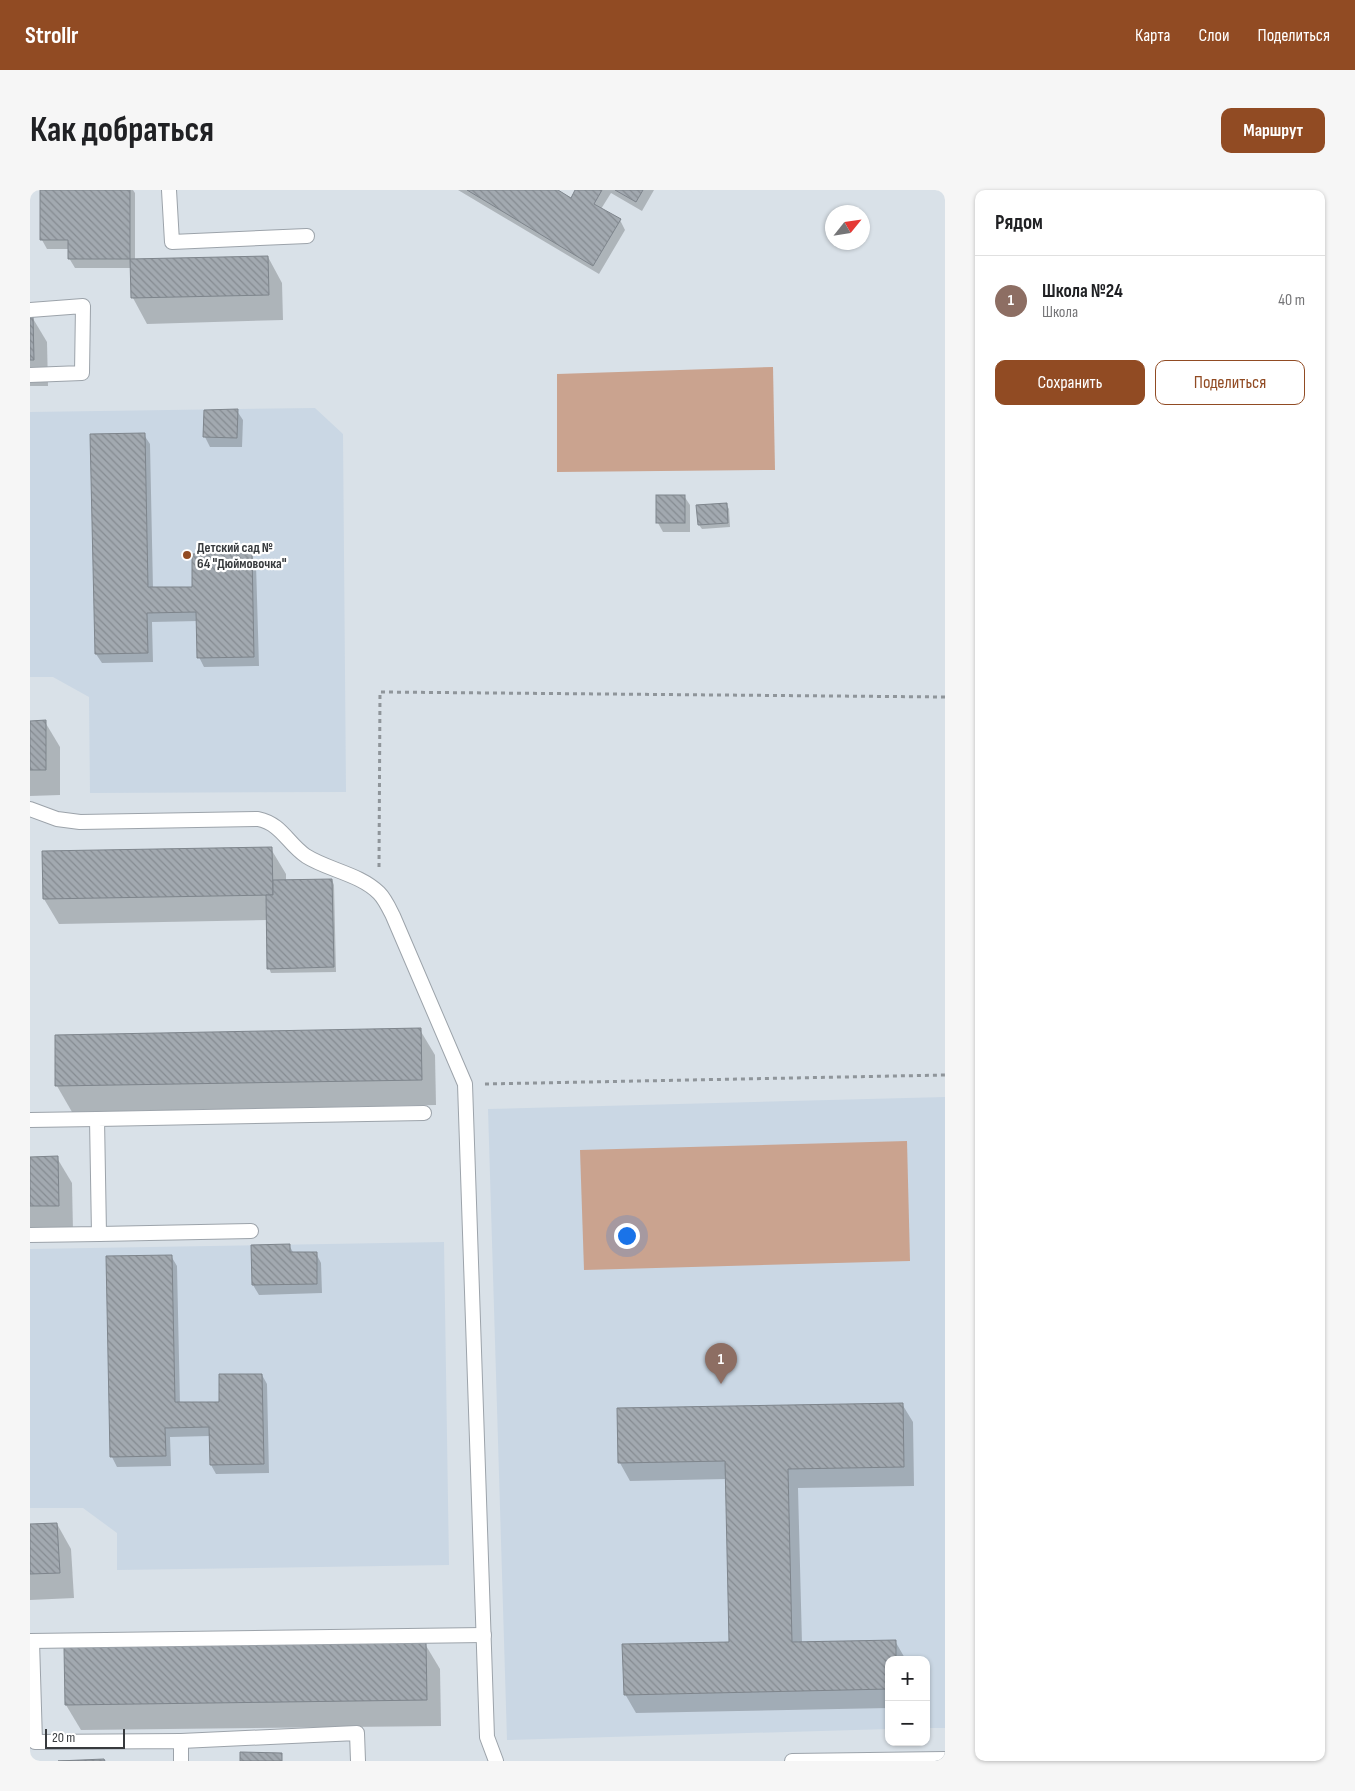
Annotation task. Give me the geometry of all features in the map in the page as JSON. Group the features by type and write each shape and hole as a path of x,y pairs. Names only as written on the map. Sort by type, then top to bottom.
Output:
{"lane":[{"path":"169,190 172,242 307,236"},
{"path":"30,310 83,306 82,372 30,375"},
{"path":"30,809 57,819 80,822 266,820 280,828 294,845 308,857 353,877 378,892 393,916 464,1084 487,1738 496,1761"},
{"path":"30,1120 424,1113"},
{"path":"97,1119 99,1234"},
{"path":"30,1235 251,1231"},
{"path":"358,1761 357,1733 181,1741 36,1742 31,1641 484,1635"},
{"path":"181,1741 181,1761"},
{"path":"792,1761 945,1759"}],"path":[{"path":"378,892 380,692 945,697"},
{"path":"464,1084 945,1075"}],"shaded area":[{"path":"773,367 775,470 557,472 557,374"},
{"name":"Детский сад № 64 \"Дюймовочка\"","path":"315,408 343,434 346,792 90,793 89,697 53,677 30,677 30,412"},
{"path":"945,1097 945,1728 930,1728 930,1656 885,1656 885,1729 507,1740 488,1109"},
{"path":"907,1141 910,1261 584,1270 580,1150"},
{"path":"444,1242 449,1565 117,1570 117,1533 83,1508 30,1508 30,1249"}],"building":[{"path":"40,190 130,190 130,259 68,259 68,240 40,240"},
{"path":"467,190 558,190 571,198 575,190 602,190 594,204 621,219 593,266"},
{"path":"615,190 643,190 636,202"},
{"path":"268,256 269,295 131,298 130,259"},
{"path":"30,316 33,316 34,360 30,360"},
{"path":"238,409 237,438 203,437 204,410"},
{"path":"145,433 148,587 192,587 192,554 252,553 254,657 197,658 196,612 147,613 148,653 95,654 90,434"},
{"path":"656,495 685,495 685,523 656,523"},
{"path":"727,503 728,523 698,525 696,505"},
{"path":"46,720 46,770 30,770 30,721"},
{"path":"272,847 273,895 43,899 42,851"},
{"path":"332,879 334,967 267,969 266,895 273,895 273,880"},
{"path":"421,1028 422,1080 55,1086 55,1035"},
{"path":"58,1156 59,1206 30,1206 30,1157"},
{"path":"290,1244 290,1252 317,1252 317,1284 252,1285 251,1245"},
{"path":"172,1255 175,1402 219,1402 219,1374 262,1374 264,1464 210,1465 209,1427 165,1428 166,1456 110,1457 106,1256"},
{"path":"903,1403 904,1467 788,1469 792,1642 896,1640 896,1656 885,1656 885,1689 624,1695 622,1644 729,1642 725,1461 618,1463 617,1408"},
{"path":"57,1523 60,1573 30,1574 30,1524"},
{"path":"426,1642 427,1700 65,1705 64,1647"},
{"path":"240,1752 282,1753 282,1761 240,1761"},
{"path":"104,1759 105,1761 58,1761"}],"place":[{"name":"Детский сад № 64 \"Дюймовочка\"","path":"187,555"},
{"name":"Школа №24","path":"721,1384"}]}
